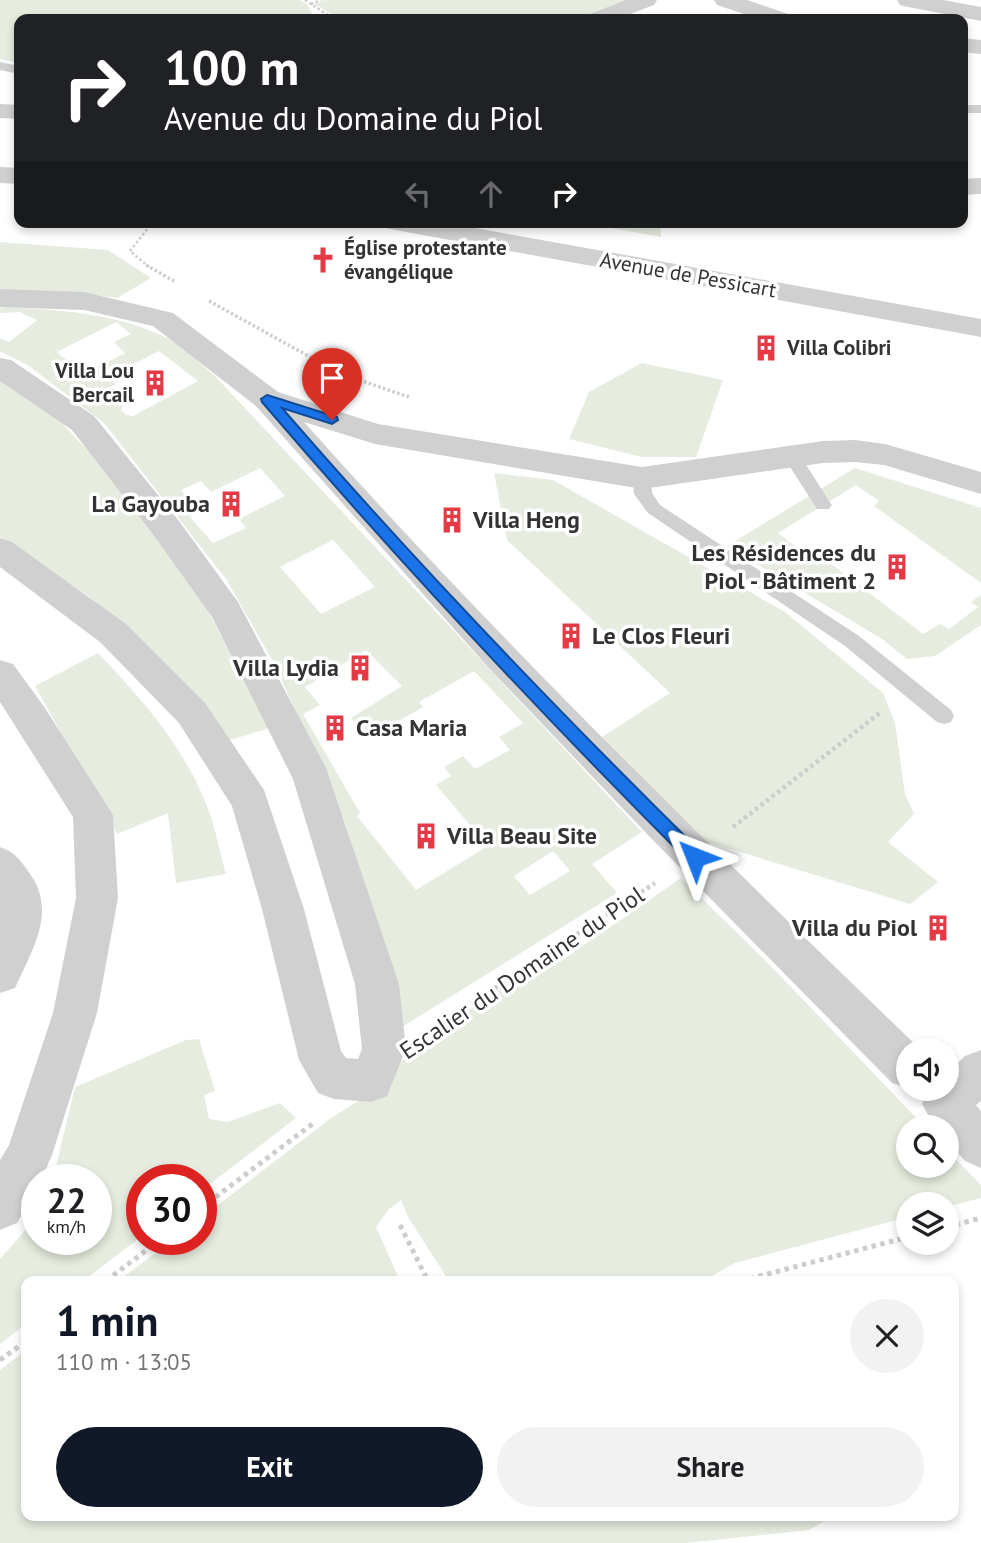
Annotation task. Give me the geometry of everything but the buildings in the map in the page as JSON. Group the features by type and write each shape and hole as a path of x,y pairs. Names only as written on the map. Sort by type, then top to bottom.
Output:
{"street":[{"path":"611,14 646,0"},
{"path":"724,0 765,14"},
{"path":"908,0 981,14"},
{"name":"Avenue de Pessicart","path":"428,228 981,328"},
{"path":"0,298 84,301 163,319 267,399 373,522 599,762 896,1056"},
{"path":"0,367 83,423 167,529 226,611 312,779 377,984 384,1049 371,1081 334,1078 321,1060 283,909 250,801 192,713 113,633 0,550"},
{"path":"267,399 375,434 642,478 792,456 855,450 885,455 981,483"},
{"path":"0,674 32,718 93,815 97,898 75,1013 29,1154 0,1206"},
{"path":"0,864 21,893 22,922 0,974"},
{"path":"959,1084 981,1071"},
{"path":"941,1101 981,1145"}],"lane":[{"path":"792,456 823,505"},
{"path":"642,478 643,494 654,509 852,642 944,716"}],"path":[{"path":"305,0 326,14"},
{"path":"311,4 321,0"},
{"path":"148,228 130,251 142,263 177,283"},
{"path":"200,296 340,373 415,400"},
{"name":"Escalier du Domaine du Piol","path":"217,1196 371,1081 402,1049 695,857 911,689"},
{"path":"959,1224 981,1218"},
{"path":"400,1225 426,1276"},
{"path":"760,1276 896,1240"},
{"path":"113,1276 140,1255"},
{"path":"0,1360 21,1344"}],"shaded area":[{"path":"0,0 299,0 307,4 312,14 14,14 14,62 0,59"},
{"path":"325,0 628,0 594,14 331,14 314,4"},
{"path":"611,228 660,228 661,237"},
{"path":"0,242 108,250 151,278 117,298 72,292 0,290"},
{"path":"0,308 88,314 130,323 175,342 215,376 642,832 592,864 617,893 394,1032 382,949 345,822 275,665 226,579 104,423 29,366 0,351 0,338 9,342 37,320 19,312 0,313","holes":["116,322 131,334 114,342 125,353 83,374 57,352","159,351 198,381 133,416 126,415 121,410 124,401 109,388 116,384 108,377","260,468 285,496 239,519 246,528 213,543 190,517 198,512 181,490 201,481 211,492","333,540 375,587 321,614 280,567","366,650 402,686 351,718 369,738 423,707 419,702 474,671 523,723 499,737 510,750 475,769 463,756 444,767 451,776 436,785 488,846 416,890 357,816 360,813 303,714 320,705 305,687","553,851 570,871 530,895 514,876"]},
{"path":"642,363 723,380 696,457 642,457 569,439 589,392"},
{"path":"0,378 59,420 90,453 196,589 270,728 230,740 90,597 0,537"},
{"path":"855,468 981,508 981,583 874,506 879,501 856,485 778,533 801,551 809,547 923,634 940,624 949,629 978,607 971,602 981,595 981,625 935,656 907,659 882,639 727,546"},
{"path":"494,473 553,480 785,612 883,693 895,723 905,794 914,814 888,842 938,882 910,904 701,840 602,737 670,693 507,540"},
{"path":"98,653 159,722 184,760 208,810 226,874 176,883 168,813 117,834 35,686"},
{"path":"681,878 769,964 896,1097 896,1101 900,1101 914,1115 896,1115 896,1178 959,1178 959,1162 981,1185 981,1198 959,1204 959,1192 896,1192 896,1220 735,1263 712,1276 446,1276 408,1217 401,1200 389,1209 376,1227 398,1276 125,1276 153,1255 217,1255 217,1206 331,1118 381,1087 411,1050 518,976 558,963"},
{"path":"199,1039 215,1091 204,1095 209,1119 228,1122 280,1103 296,1118 217,1179 217,1164 126,1164 126,1248 90,1276 21,1276 21,1328 0,1344 0,1259 21,1235 21,1255 112,1255 112,1164 57,1164 75,1087 186,1040"},
{"path":"21,1354 21,1521 824,1521 809,1530 686,1543 0,1543 0,1370"}],"place":[{"name":"Église protestante évangélique","path":"323,260"},
{"name":"Villa Colibri","path":"766,348"},
{"name":"Villa Lou Bercail","path":"155,383"},
{"name":"La Gayouba","path":"231,504"},
{"name":"Villa Heng","path":"452,520"},
{"name":"Les Résidences du Piol - Bâtiment 2","path":"897,567"},
{"name":"Le Clos Fleuri","path":"571,636"},
{"name":"Villa Lydia","path":"360,668"},
{"name":"Casa Maria","path":"335,728"},
{"name":"Villa Beau Site","path":"426,836"},
{"name":"Villa du Piol","path":"938,928"}],"route":[{"path":"332,420 267,399 364,512 599,762 695,857"}]}
